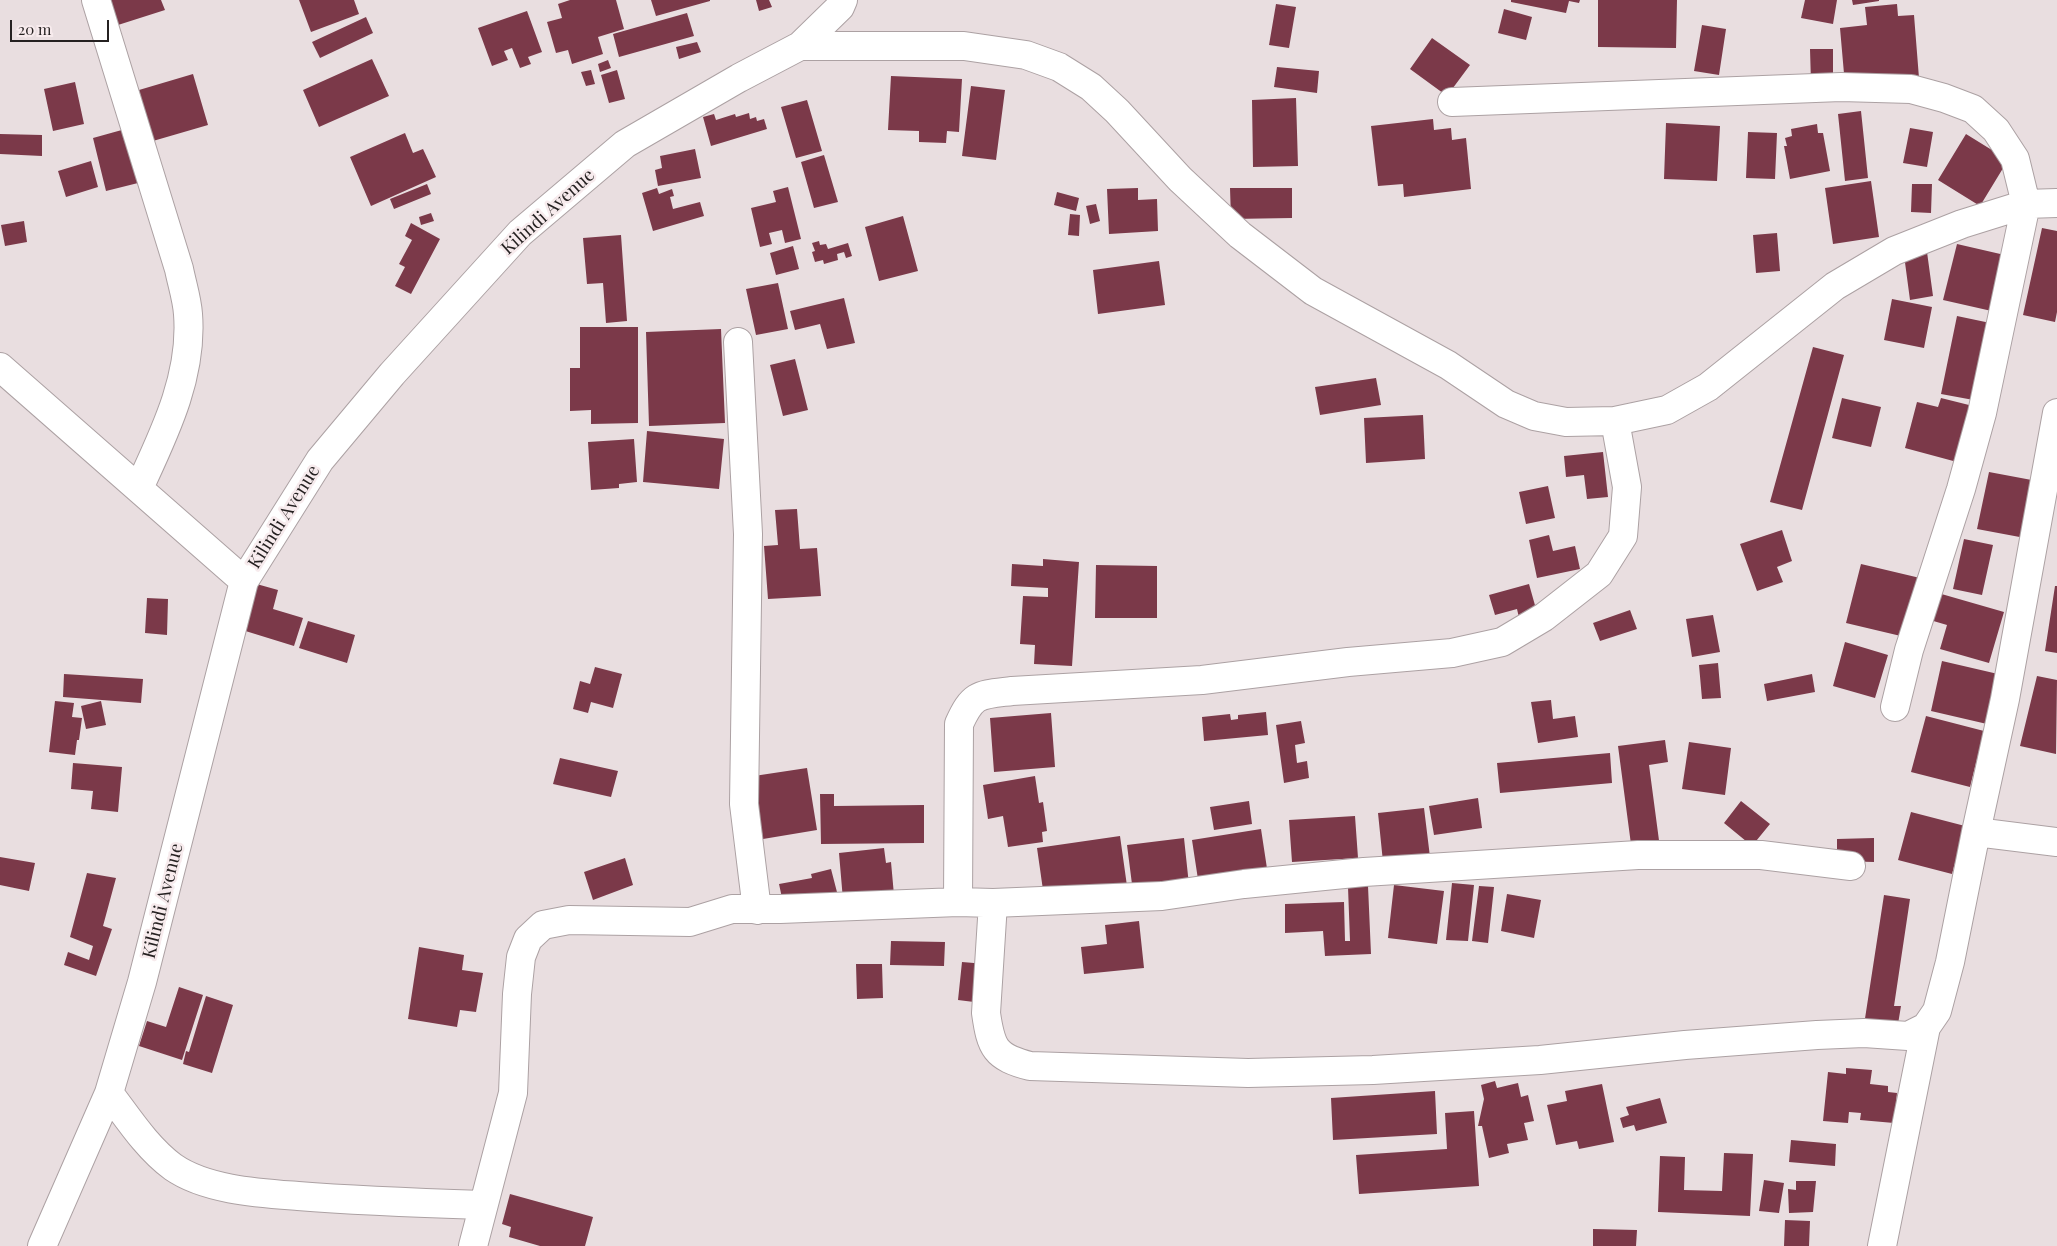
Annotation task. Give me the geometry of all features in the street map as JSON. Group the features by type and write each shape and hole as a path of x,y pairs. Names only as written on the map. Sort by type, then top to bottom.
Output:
{"street":[{"path":"96,0 179,269 188,314 188,352 178,396 167,427 139,488"},
{"name":"Kilindi Avenue","path":"42,1246 109,1093 142,982 244,581 320,460 392,374 520,233 624,144 739,78 800,46 840,7 843,0"},
{"path":"800,46 964,46 1026,55 1059,67 1091,87 1117,111 1180,179 1240,235 1313,291 1448,366 1513,407 1534,416 1566,422 1615,421 1667,410 1708,387 1835,286 1894,251 1962,224 2026,204 2057,202"},
{"path":"1452,102 1841,87 1911,89 1973,109 1996,130 2015,159 2026,204 1982,413 1960,489 1908,650 1895,706"},
{"path":"738,342 748,534 744,804 757,910"},
{"path":"0,367 244,581"},
{"path":"1882,1246 1926,1027 1937,1011 1950,962 2014,654 2057,413"},
{"path":"958,902 959,724 968,703 984,694 1202,680 1348,662 1452,653 1502,642 1544,617 1598,574 1623,536 1627,488 1615,421"},
{"path":"1976,832 2057,842"},
{"path":"473,1246 512,1093 517,994 521,957 528,938 543,925 569,920 690,922 732,909 757,910 958,902 993,904 1162,896 1244,884 1364,872 1638,855 1761,855 1851,866"},
{"path":"993,904 986,1014 988,1029 994,1046 1009,1060 1030,1066 1248,1072 1373,1070 1540,1060 1685,1045 1817,1035 1864,1033 1908,1036 1926,1027"},
{"path":"109,1093 142,1136 174,1167 204,1182 253,1192 348,1200 483,1205"}],"building":[{"path":"110,0 161,0 165,10 118,25"},
{"path":"299,0 354,0 359,14 311,32"},
{"path":"570,0 616,0 624,29 598,37 603,54 572,64 568,50 556,53 547,22 562,18 558,4"},
{"path":"651,0 710,0 710,1 656,16"},
{"path":"756,0 769,0 772,7 759,11"},
{"path":"1511,0 1580,0 1579,3 1569,1 1566,13 1511,2"},
{"path":"1598,0 1677,0 1676,48 1598,47"},
{"path":"1805,0 1837,0 1833,24 1801,18"},
{"path":"1852,0 1879,0 1879,1 1853,5"},
{"path":"1276,4 1296,7 1289,48 1269,45"},
{"path":"1897,4 1898,16 1914,15 1919,78 1845,85 1840,28 1867,25 1865,7"},
{"path":"1504,9 1532,17 1526,40 1498,33"},
{"path":"527,11 542,52 528,57 531,64 520,68 512,48 504,51 508,60 492,66 478,28"},
{"path":"687,13 694,36 619,57 613,34"},
{"path":"366,17 373,33 320,58 312,42"},
{"path":"1702,25 1726,29 1719,75 1694,71"},
{"path":"1432,38 1470,65 1447,96 1410,69"},
{"path":"697,42 701,52 679,59 676,47"},
{"path":"1810,49 1833,49 1833,83 1811,83"},
{"path":"372,59 389,96 319,127 303,90"},
{"path":"608,60 611,68 600,72 598,64"},
{"path":"1277,67 1319,71 1317,93 1274,87"},
{"path":"591,70 595,84 586,86 581,72"},
{"path":"617,70 625,99 609,103 601,75"},
{"path":"193,74 208,125 153,141 139,90"},
{"path":"891,76 962,79 959,132 947,131 946,143 919,142 919,131 888,130"},
{"path":"75,82 84,124 53,131 44,89"},
{"path":"971,86 1005,90 996,160 962,156"},
{"path":"1296,98 1298,166 1253,167 1252,100"},
{"path":"807,100 822,151 796,158 781,107"},
{"path":"1861,111 1868,178 1845,181 1838,114"},
{"path":"749,113 750,119 756,117 757,121 764,119 767,129 711,146 703,117 714,114 716,120 735,114 736,117"},
{"path":"1433,119 1434,130 1451,128 1452,140 1466,138 1471,189 1404,197 1403,184 1378,186 1371,126"},
{"path":"1666,123 1720,126 1717,181 1664,179"},
{"path":"1817,124 1818,133 1823,133 1830,171 1790,179 1784,146 1787,146 1785,138 1792,136 1791,129"},
{"path":"129,128 142,182 106,191 93,138"},
{"path":"1910,128 1933,132 1927,167 1903,163"},
{"path":"1748,132 1777,133 1775,179 1746,178"},
{"path":"405,133 413,153 423,149 436,177 371,206 350,157"},
{"path":"0,134 42,135 42,156 0,154"},
{"path":"1966,134 2008,160 1980,206 1938,180"},
{"path":"695,149 701,178 658,186 655,170 662,168 660,156"},
{"path":"824,155 838,202 814,208 801,162"},
{"path":"91,161 98,187 66,197 58,171"},
{"path":"1871,181 1879,237 1833,244 1825,188"},
{"path":"427,184 431,194 394,209 390,199"},
{"path":"1912,184 1932,184 1931,213 1911,212"},
{"path":"788,187 801,239 785,243 782,230 769,233 772,244 760,247 751,208 776,202 773,191"},
{"path":"657,188 659,194 672,189 674,196 670,197 673,209 700,202 704,216 653,231 642,193"},
{"path":"1138,188 1138,200 1157,199 1158,231 1109,234 1107,189"},
{"path":"1230,188 1292,188 1292,218 1231,219"},
{"path":"1057,192 1079,198 1076,211 1054,205"},
{"path":"1096,204 1100,221 1090,224 1086,206"},
{"path":"431,213 434,221 421,225 419,217"},
{"path":"1070,214 1080,215 1079,236 1068,235"},
{"path":"903,216 918,271 879,281 865,227"},
{"path":"24,221 27,242 5,246 1,225"},
{"path":"411,223 440,239 411,294 395,286 405,267 399,264 412,240 405,236"},
{"path":"2042,228 2057,231 2057,312 2055,322 2023,315"},
{"path":"1777,233 1780,271 1756,273 1753,235"},
{"path":"621,235 627,321 606,323 603,283 587,284 583,238"},
{"path":"819,241 820,245 826,244 828,249 848,243 852,256 846,258 844,252 837,254 838,260 824,264 823,260 815,262 812,252 815,251 812,243"},
{"path":"1957,244 2009,256 1996,312 1943,300"},
{"path":"793,246 799,269 776,275 770,253"},
{"path":"1927,252 1933,296 1910,300 1904,255"},
{"path":"1159,261 1165,305 1098,314 1093,270"},
{"path":"778,283 788,329 756,335 746,289"},
{"path":"844,298 855,343 827,349 820,324 795,330 790,311"},
{"path":"1892,299 1932,307 1924,348 1884,340"},
{"path":"1957,316 1995,324 1979,401 1941,394"},
{"path":"580,327 638,327 638,423 591,424 591,410 570,411 570,368 580,368"},
{"path":"721,329 725,423 649,426 646,332"},
{"path":"1813,347 1844,355 1802,510 1770,502"},
{"path":"795,359 808,410 783,416 770,365"},
{"path":"1376,378 1381,405 1320,415 1315,387"},
{"path":"1842,398 1881,407 1871,447 1832,438"},
{"path":"1941,398 1973,406 1957,462 1905,448 1917,402 1938,407"},
{"path":"1423,415 1425,459 1366,463 1364,418"},
{"path":"647,431 724,439 719,489 643,482"},
{"path":"634,439 637,482 619,484 619,488 591,490 588,442"},
{"path":"1603,452 1608,497 1587,499 1584,475 1566,477 1564,456"},
{"path":"1989,472 2037,481 2025,538 1977,529"},
{"path":"1548,486 1555,518 1526,524 1519,492"},
{"path":"797,509 800,549 817,548 821,596 768,599 764,546 778,545 775,510"},
{"path":"1782,530 1792,561 1777,567 1783,582 1757,591 1740,544"},
{"path":"1549,535 1553,551 1575,546 1580,569 1537,578 1529,540"},
{"path":"1964,539 1993,545 1982,595 1953,589"},
{"path":"1043,559 1079,562 1072,666 1034,664 1035,645 1020,644 1023,596 1048,597 1048,588 1011,586 1012,564 1043,566"},
{"path":"1861,564 1920,578 1905,637 1846,623"},
{"path":"1096,565 1157,566 1157,618 1095,618"},
{"path":"253,583 278,590 273,609 303,618 294,646 239,629"},
{"path":"1529,584 1538,616 1520,622 1517,609 1495,615 1489,595"},
{"path":"2055,586 2057,586 2057,653 2045,651"},
{"path":"1938,593 2004,612 1989,663 1940,649 1947,625 1930,620"},
{"path":"147,598 168,599 167,635 145,633"},
{"path":"1630,610 1637,629 1600,641 1593,623"},
{"path":"1713,615 1720,652 1692,657 1686,619"},
{"path":"308,621 355,635 347,663 299,648"},
{"path":"1845,642 1888,655 1875,698 1833,686"},
{"path":"1942,661 1998,674 1987,724 1931,711"},
{"path":"1718,663 1721,698 1702,699 1699,665"},
{"path":"595,667 622,674 613,708 591,702 588,713 573,709 580,681 590,684"},
{"path":"64,674 143,679 141,703 63,697"},
{"path":"1812,674 1815,692 1767,701 1764,684"},
{"path":"2037,676 2057,680 2056,754 2020,746"},
{"path":"1551,700 1553,719 1575,716 1578,737 1538,743 1531,702"},
{"path":"55,701 74,703 72,717 82,718 75,755 49,752"},
{"path":"101,701 106,725 86,729 81,706"},
{"path":"1266,712 1268,735 1204,741 1202,717 1230,714 1231,720 1238,719 1238,715"},
{"path":"1051,713 1055,767 994,772 990,718"},
{"path":"1926,716 1984,731 1970,787 1911,772"},
{"path":"1301,721 1305,743 1295,745 1297,763 1307,761 1309,778 1284,783 1276,725"},
{"path":"1665,740 1668,762 1649,765 1660,848 1632,852 1618,746"},
{"path":"1689,742 1731,748 1725,795 1682,789"},
{"path":"1610,753 1612,783 1500,793 1497,763"},
{"path":"560,758 618,771 611,797 553,784"},
{"path":"73,763 122,767 118,812 91,809 93,791 71,789"},
{"path":"807,768 817,830 763,839 754,776"},
{"path":"1035,776 1039,803 1043,802 1047,831 1042,832 1043,842 1008,847 1003,816 988,819 983,785"},
{"path":"820,794 834,794 834,806 924,805 924,843 821,844"},
{"path":"1478,798 1482,828 1434,835 1429,806"},
{"path":"1249,801 1252,824 1214,830 1210,807"},
{"path":"1741,801 1770,824 1752,846 1724,823"},
{"path":"1424,808 1430,857 1383,862 1378,813"},
{"path":"1911,812 1965,826 1952,874 1898,860"},
{"path":"1355,816 1358,858 1292,862 1289,820"},
{"path":"1261,829 1268,875 1199,886 1192,840"},
{"path":"1120,836 1127,886 1044,897 1037,848"},
{"path":"1184,838 1189,885 1133,892 1127,845"},
{"path":"1874,838 1874,862 1837,861 1837,839"},
{"path":"884,848 886,863 891,862 894,895 843,900 839,853"},
{"path":"0,857 35,863 29,891 0,885"},
{"path":"625,858 633,885 593,900 584,872"},
{"path":"831,869 838,896 784,907 779,884 812,878 811,874"},
{"path":"87,873 116,878 103,926 112,929 96,976 64,965 68,952 89,960 93,946 70,937"},
{"path":"1452,883 1474,885 1468,941 1446,940"},
{"path":"1394,885 1444,891 1437,944 1388,938"},
{"path":"1368,886 1371,954 1325,956 1323,931 1285,933 1285,904 1344,902 1345,941 1350,941 1348,887"},
{"path":"1479,886 1494,887 1488,943 1472,941"},
{"path":"1507,894 1541,900 1534,938 1501,931"},
{"path":"1884,895 1910,899 1894,1006 1901,1006 1897,1030 1864,1025"},
{"path":"1139,921 1144,968 1084,974 1081,947 1107,944 1105,925"},
{"path":"891,941 945,942 944,966 890,965"},
{"path":"419,947 464,955 462,970 483,973 476,1012 460,1010 457,1027 408,1019"},
{"path":"962,962 986,964 982,1003 958,1000"},
{"path":"856,964 882,964 883,998 857,999"},
{"path":"179,987 203,995 182,1060 139,1046 147,1021 166,1027"},
{"path":"206,996 233,1005 212,1073 183,1064 186,1051 189,1052"},
{"path":"1846,1068 1872,1070 1870,1084 1888,1086 1888,1092 1897,1093 1894,1123 1860,1120 1861,1113 1849,1112 1848,1123 1823,1121 1828,1072 1846,1074"},
{"path":"1495,1081 1497,1088 1518,1083 1521,1097 1528,1095 1534,1121 1524,1123 1528,1140 1507,1144 1509,1153 1489,1158 1482,1126 1478,1126 1484,1099 1481,1085"},
{"path":"1602,1084 1614,1142 1579,1149 1577,1141 1556,1145 1547,1105 1567,1101 1565,1091"},
{"path":"1435,1091 1437,1134 1333,1140 1331,1098"},
{"path":"1660,1098 1667,1123 1636,1131 1634,1125 1623,1128 1620,1118 1629,1115 1626,1107"},
{"path":"1474,1111 1479,1186 1359,1194 1356,1155 1447,1149 1445,1113"},
{"path":"1791,1140 1836,1144 1835,1166 1789,1162"},
{"path":"1724,1153 1753,1154 1750,1216 1658,1212 1660,1156 1685,1157 1684,1190 1722,1191"},
{"path":"1764,1180 1784,1183 1779,1213 1759,1211"},
{"path":"1796,1181 1816,1181 1813,1212 1789,1213 1788,1189 1796,1190"},
{"path":"510,1194 593,1217 585,1246 540,1246 509,1237 511,1227 502,1224"},
{"path":"1785,1220 1810,1221 1809,1246 1784,1246"},
{"path":"1593,1229 1637,1230 1636,1246 1593,1246"}]}
